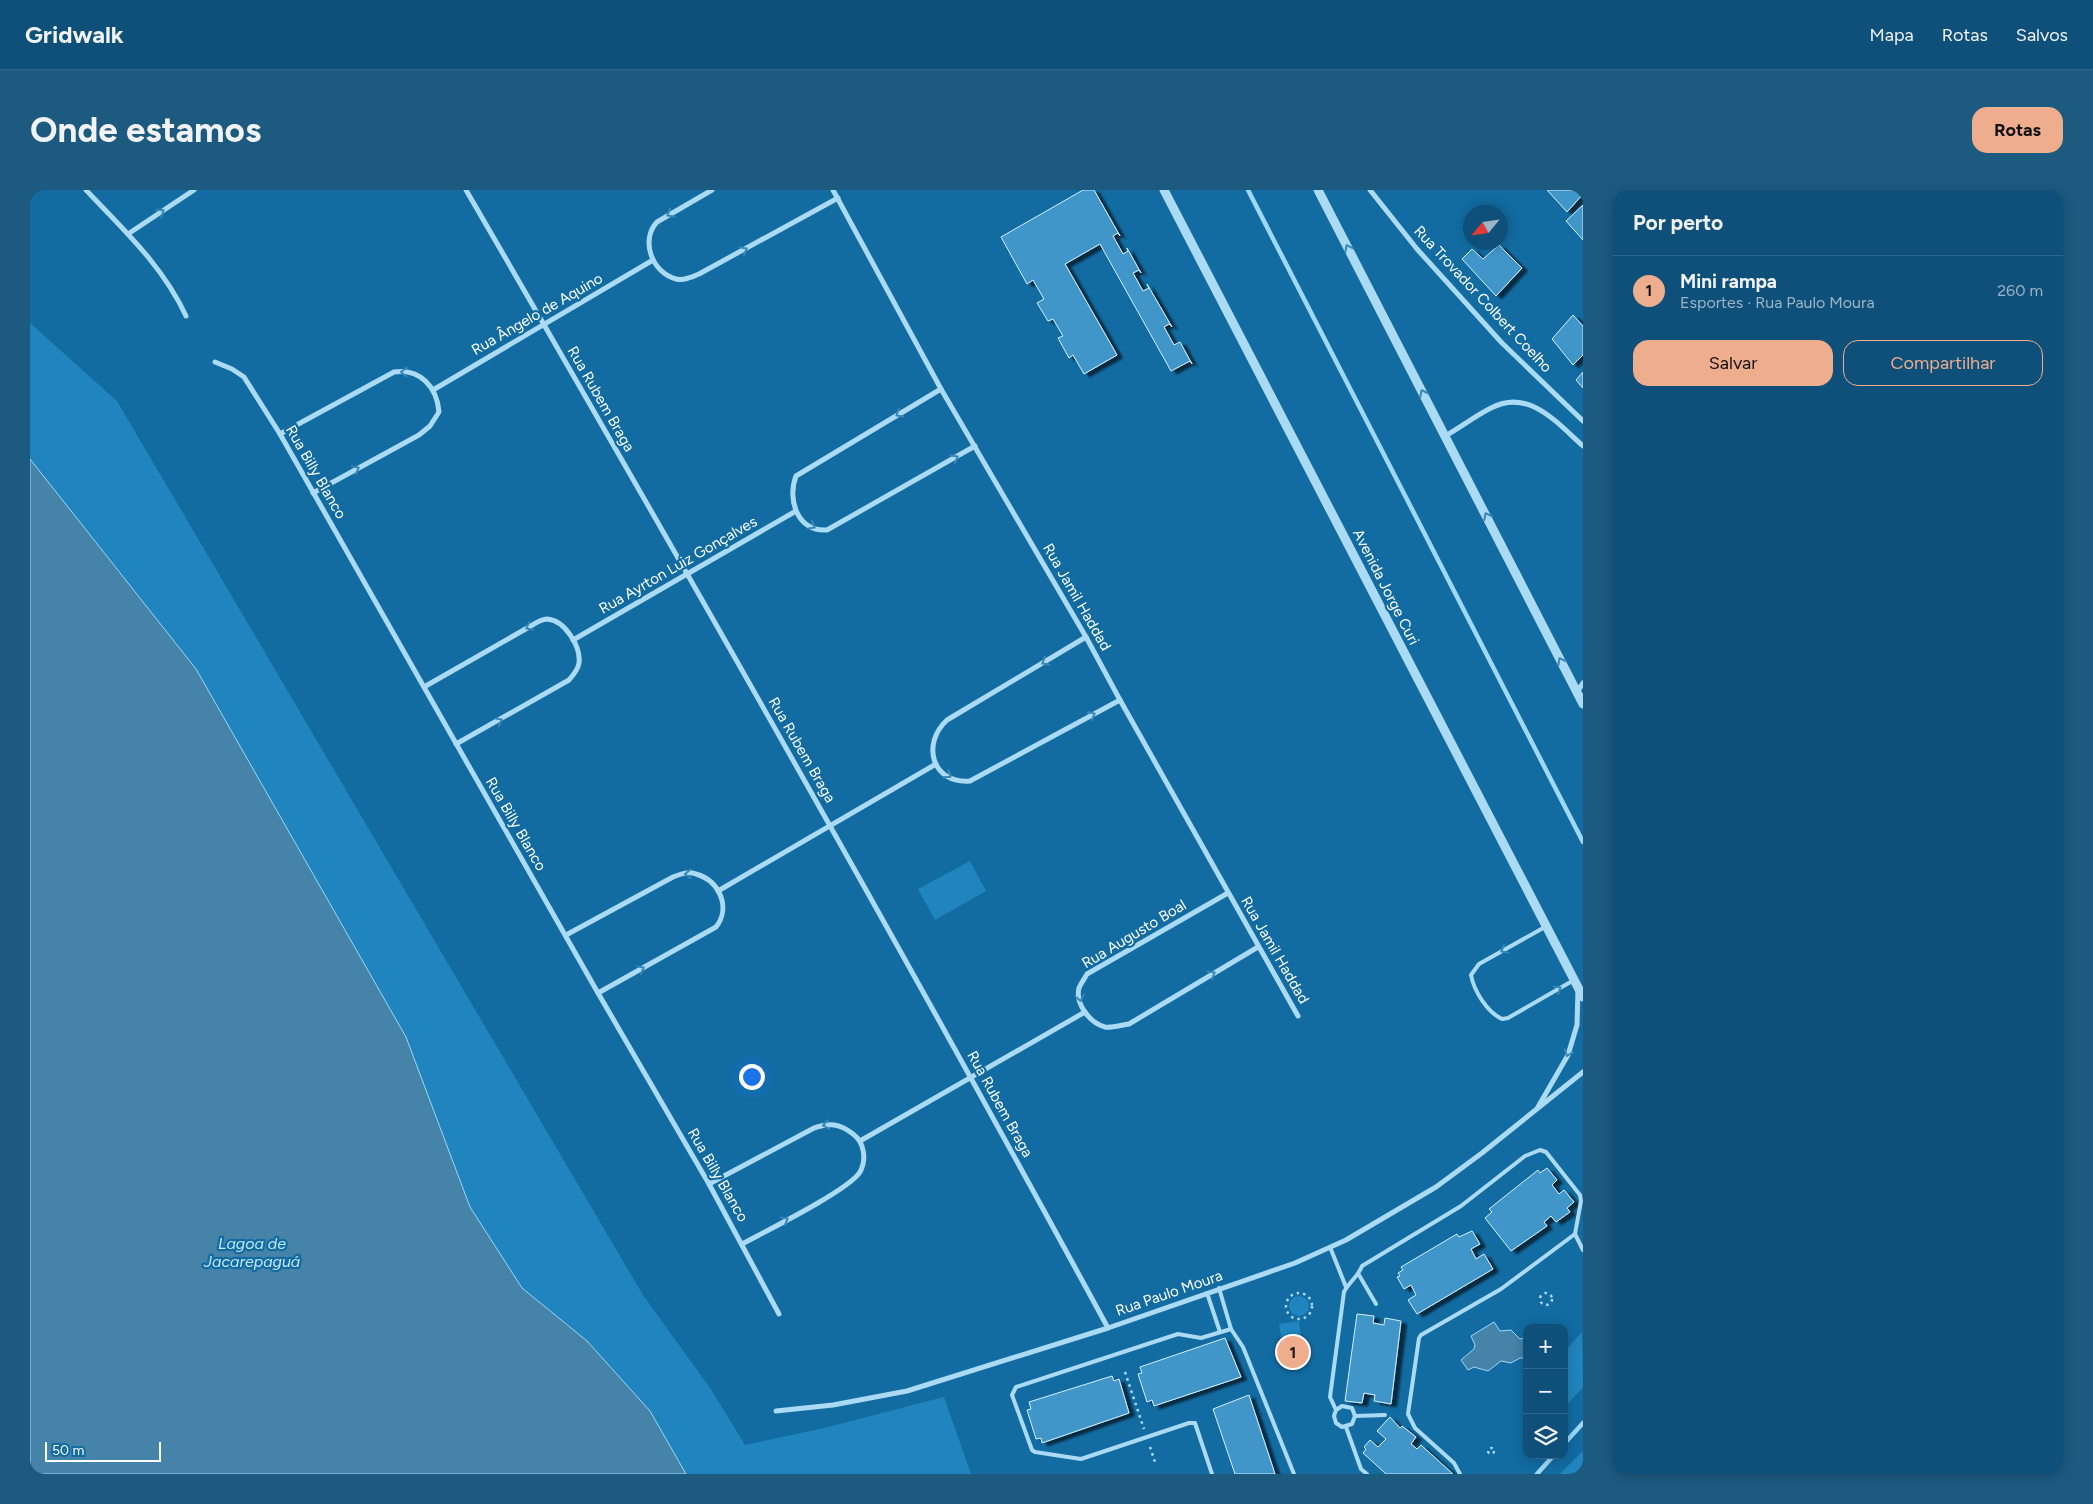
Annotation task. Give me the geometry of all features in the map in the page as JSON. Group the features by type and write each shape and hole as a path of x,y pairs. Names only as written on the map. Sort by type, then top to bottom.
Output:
{"street":[{"path":"86,190 128,234 171,287 186,316"},
{"path":"128,234 194,190"},
{"name":"Rua Rubem Braga","path":"466,190 831,825 1108,1328"},
{"path":"712,190 657,222 652,228 648,247 654,260 663,273 677,280 685,280 714,266 838,198"},
{"name":"Rua Jamil Haddad","path":"833,190 941,390 1086,637 1298,1016"},
{"name":"Avenida Jorge Curi","path":"1164,190 1578,988"},
{"path":"1318,190 1583,704"},
{"name":"Rua Trovador Colbert Coelho","path":"1370,190 1417,249 1496,336 1583,420"},
{"name":"Rua Ângelo de Aquino","path":"433,390 654,260"},
{"name":"Rua Billy Blanco","path":"215,362 232,369 244,377 280,434 598,993 709,1184 780,1314"},
{"path":"280,434 394,372 414,373 424,379 433,390 439,412 436,420 430,426 419,435 313,492"},
{"path":"941,390 796,476 791,492 796,510 809,526 819,530 827,530 975,446"},
{"path":"1445,436 1492,407 1515,402 1532,405 1541,409 1583,446"},
{"name":"Rua Ayrton Luiz Gonçalves","path":"573,640 796,510"},
{"path":"424,687 545,619 556,621 565,628 573,640 579,664 569,680 456,744"},
{"path":"1086,637 947,720 938,729 933,740 932,751 936,764 946,776 959,782 970,781 1120,700"},
{"path":"1577,692 1583,683"},
{"path":"718,892 936,764"},
{"path":"566,935 673,877 686,873 697,874 707,880 722,899 724,912 716,927 598,993"},
{"name":"Rua Augusto Boal","path":"1085,1012 1080,1002 1079,989 1087,974 1228,893"},
{"path":"860,1141 1085,1012 1094,1023 1107,1028 1128,1024 1258,947"},
{"name":"Rua Paulo Moura","path":"1535,1112 1568,1055 1577,1024 1578,988"},
{"name":"Rua Paulo Moura","path":"776,1411 833,1405 907,1391 1108,1328 1295,1263 1346,1240 1436,1187 1535,1112 1583,1072"},
{"path":"709,1184 814,1128 830,1123 842,1126 860,1141 863,1147 864,1163 859,1173 849,1183 742,1244"}],"lane":[{"path":"1547,926 1479,964 1471,975 1472,982 1490,1012 1502,1019 1578,988"},
{"path":"1336,1410 1342,1406 1349,1406 1354,1411 1355,1416 1352,1424 1346,1427 1339,1425 1334,1420 1336,1410 1330,1398 1346,1287 1359,1275 1362,1266 1461,1206 1525,1156 1540,1150 1546,1152 1580,1195 1582,1201 1575,1234 1583,1250"},
{"path":"1460,1474 1454,1463 1415,1428 1408,1414 1421,1335 1501,1289 1575,1234"},
{"path":"1330,1247 1346,1287"},
{"path":"1359,1275 1376,1304"},
{"path":"1219,1288 1231,1329 1244,1347 1294,1474"},
{"path":"1207,1293 1220,1332"},
{"path":"1212,1474 1195,1423 1189,1423 1081,1459 1035,1452 1032,1450 1012,1394 1016,1387 1178,1334 1200,1338 1231,1329"},
{"path":"1355,1416 1385,1416"},
{"path":"1346,1427 1361,1469 1367,1474"}],"path":[{"path":"1296,1293 1301,1293 1308,1297 1312,1308 1308,1315 1300,1319 1289,1314 1286,1306 1289,1298 1296,1293"},
{"path":"1542,1294 1551,1295 1551,1303 1545,1305 1542,1303 1540,1298 1542,1294"},
{"path":"1125,1372 1155,1462"}],"shaded area":[{"path":"30,323 117,401 643,1295 710,1388 745,1445 824,1428 944,1397 971,1474 686,1474 650,1411 587,1341 522,1289 470,1207 406,1037 196,669 30,459"},
{"path":"970,861 986,891 935,920 918,889"},
{"path":"1299,1296 1306,1299 1309,1306 1306,1313 1299,1316 1292,1313 1289,1306 1292,1299"},
{"path":"1299,1321 1301,1338 1282,1341 1279,1324"},
{"path":"1582,1332 1583,1387 1568,1404 1568,1369 1568,1348"},
{"path":"1302,1346 1303,1357 1285,1359 1284,1348"},
{"path":"1583,1451 1583,1474 1560,1474"}],"water":[{"name":"Lagoa de Jacarepaguá","path":"30,459 196,669 406,1037 470,1207 522,1288 587,1341 650,1411 686,1474 30,1474"},
{"path":"1494,1322 1500,1331 1511,1330 1520,1339 1523,1338 1523,1358 1511,1363 1501,1361 1488,1371 1474,1367 1468,1370 1461,1360 1474,1349 1475,1345 1471,1336"}],"building":[{"path":"1083,190 1094,190 1120,236 1118,233 1113,236 1123,254 1128,251 1127,248 1141,273 1139,270 1133,273 1143,291 1149,288 1147,284 1172,327 1169,324 1164,327 1174,345 1180,342 1192,364 1190,361 1171,371 1100,244 1065,264 1117,355 1084,374 1073,355 1069,358 1058,338 1063,336 1053,319 1048,321 1037,303 1044,299 1033,280 1027,284 1001,237"},
{"path":"1547,190 1583,190 1583,194 1567,212"},
{"path":"1583,205 1583,240 1566,221"},
{"path":"1473,250 1483,259 1493,250 1504,250 1522,268 1496,296 1462,259"},
{"path":"1573,315 1583,326 1583,355 1573,365 1552,339"},
{"path":"1583,372 1583,388 1576,380"},
{"path":"1547,1168 1557,1180 1552,1185 1559,1194 1564,1190 1574,1202 1567,1208 1570,1212 1556,1222 1551,1216 1544,1222 1547,1226 1511,1251 1485,1218 1492,1212 1489,1209 1538,1170 1540,1173"},
{"path":"1472,1231 1480,1244 1471,1249 1476,1259 1484,1254 1493,1269 1417,1314 1408,1300 1416,1295 1411,1285 1404,1289 1397,1277 1400,1276 1398,1273 1403,1270 1401,1267 1457,1234 1459,1237"},
{"path":"1357,1314 1374,1316 1373,1323 1384,1325 1385,1318 1401,1321 1391,1404 1374,1401 1375,1395 1364,1393 1362,1403 1345,1401"},
{"path":"1225,1338 1241,1377 1154,1406 1152,1400 1147,1402 1138,1374 1142,1373 1140,1367"},
{"path":"1112,1376 1114,1381 1119,1379 1129,1413 1042,1443 1041,1438 1036,1439 1027,1410 1031,1409 1029,1402"},
{"path":"1249,1395 1275,1474 1235,1474 1213,1409"},
{"path":"1390,1417 1400,1428 1402,1426 1416,1437 1411,1444 1417,1449 1421,1445 1453,1474 1386,1474 1363,1453 1366,1449 1364,1447 1370,1440 1378,1447 1386,1439 1377,1431"}],"waterway":[{"path":"1248,190 1583,842"},
{"path":"1568,1440 1583,1423"},
{"path":"1537,1474 1550,1459"}],"place":[{"name":"Mini rampa","path":"1293,1352"}]}
